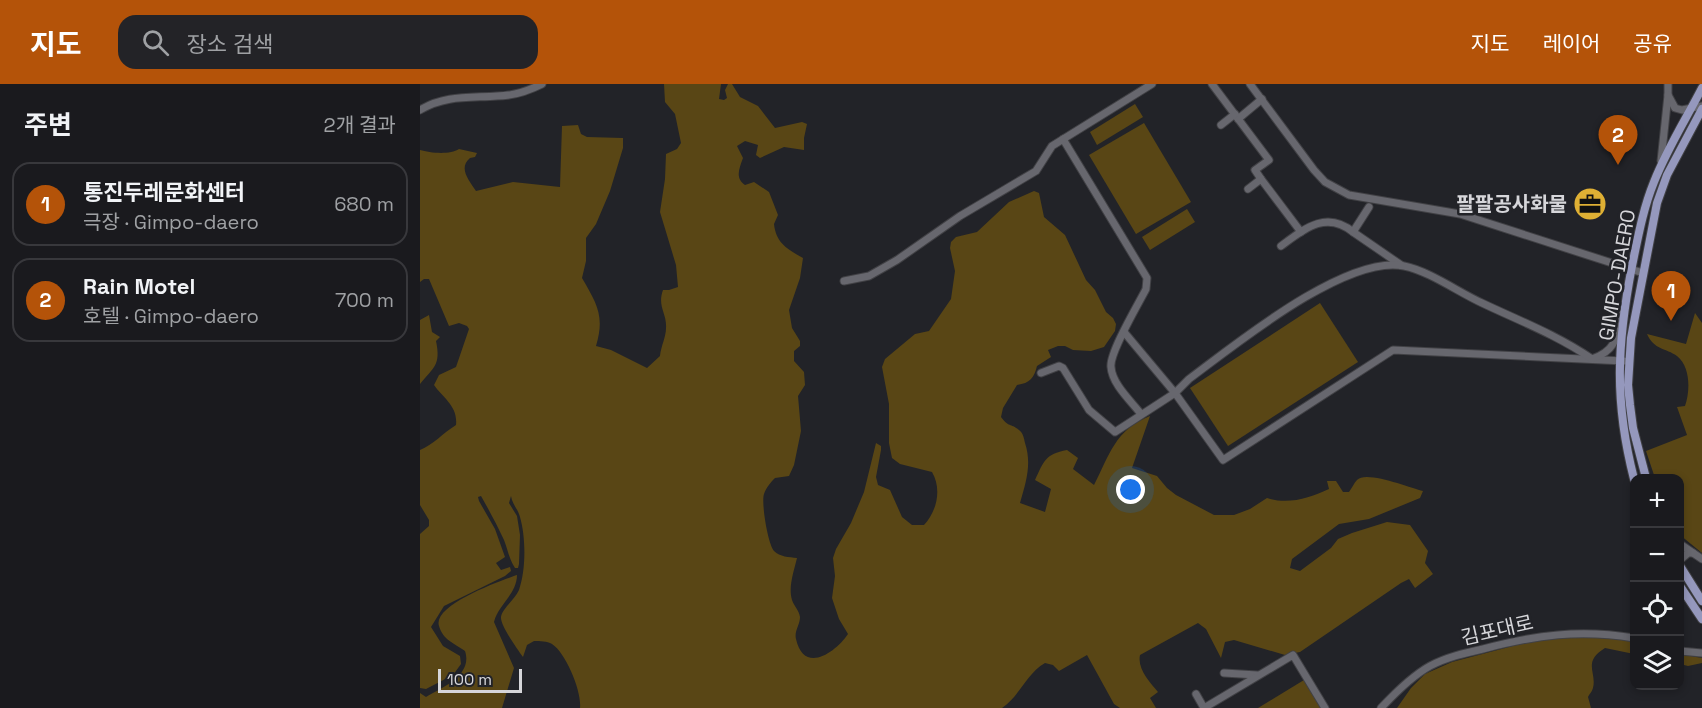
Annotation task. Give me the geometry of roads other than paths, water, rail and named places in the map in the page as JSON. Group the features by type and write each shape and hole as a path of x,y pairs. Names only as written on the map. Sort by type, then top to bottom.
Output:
{"main road":[{"name":"GIMPO-DAERO","path":"1634,474 1628,455 1620,403 1619,360 1626,293 1645,205 1659,170 1702,88"},
{"name":"GIMPO-DAERO","path":"1645,474 1633,428 1628,385 1629,361 1657,203 1667,175 1702,108"},
{"path":"1684,572 1702,601"},
{"path":"1684,592 1701,620"}],"street":[{"path":"420,110 446,99 466,96 505,96 542,84"},
{"path":"843,281 869,276 897,260 969,211 1036,171 1047,152 1064,139 1152,84"},
{"path":"1212,84 1269,160 1255,170 1301,232"},
{"path":"1250,84 1314,170 1325,182 1338,190 1371,200 1460,214 1643,273"},
{"path":"1659,170 1668,84"},
{"path":"1668,95 1675,108 1682,110 1702,108"},
{"path":"1221,125 1262,99"},
{"path":"1064,139 1148,278 1146,289 1110,365 1114,379 1141,414"},
{"path":"1248,189 1261,179"},
{"path":"1353,232 1369,207"},
{"path":"1281,246 1320,222 1343,224 1401,265 1415,269 1472,298 1547,331 1592,358"},
{"path":"1041,374 1059,366 1063,368 1089,410 1115,432 1176,393 1189,379 1251,333 1341,276 1358,271 1401,265"},
{"path":"1592,358 1606,353 1612,347 1626,293"},
{"path":"1124,332 1176,393 1223,460 1392,350 1629,361"},
{"path":"1684,547 1702,559"},
{"path":"1684,556 1688,553 1693,553"},
{"name":"김포대로","path":"1382,707 1417,674 1458,655 1551,634 1610,634 1630,637"},
{"path":"1684,651 1702,653"},
{"path":"1196,694 1204,708 1293,655 1325,708"},
{"path":"1224,673 1259,676"}],"place":[{"name":"Rain Motel","path":"1618,165"},
{"name":"팔팔공사화물","path":"1590,204"},
{"name":"통진두레문화센터","path":"1671,321"}]}
